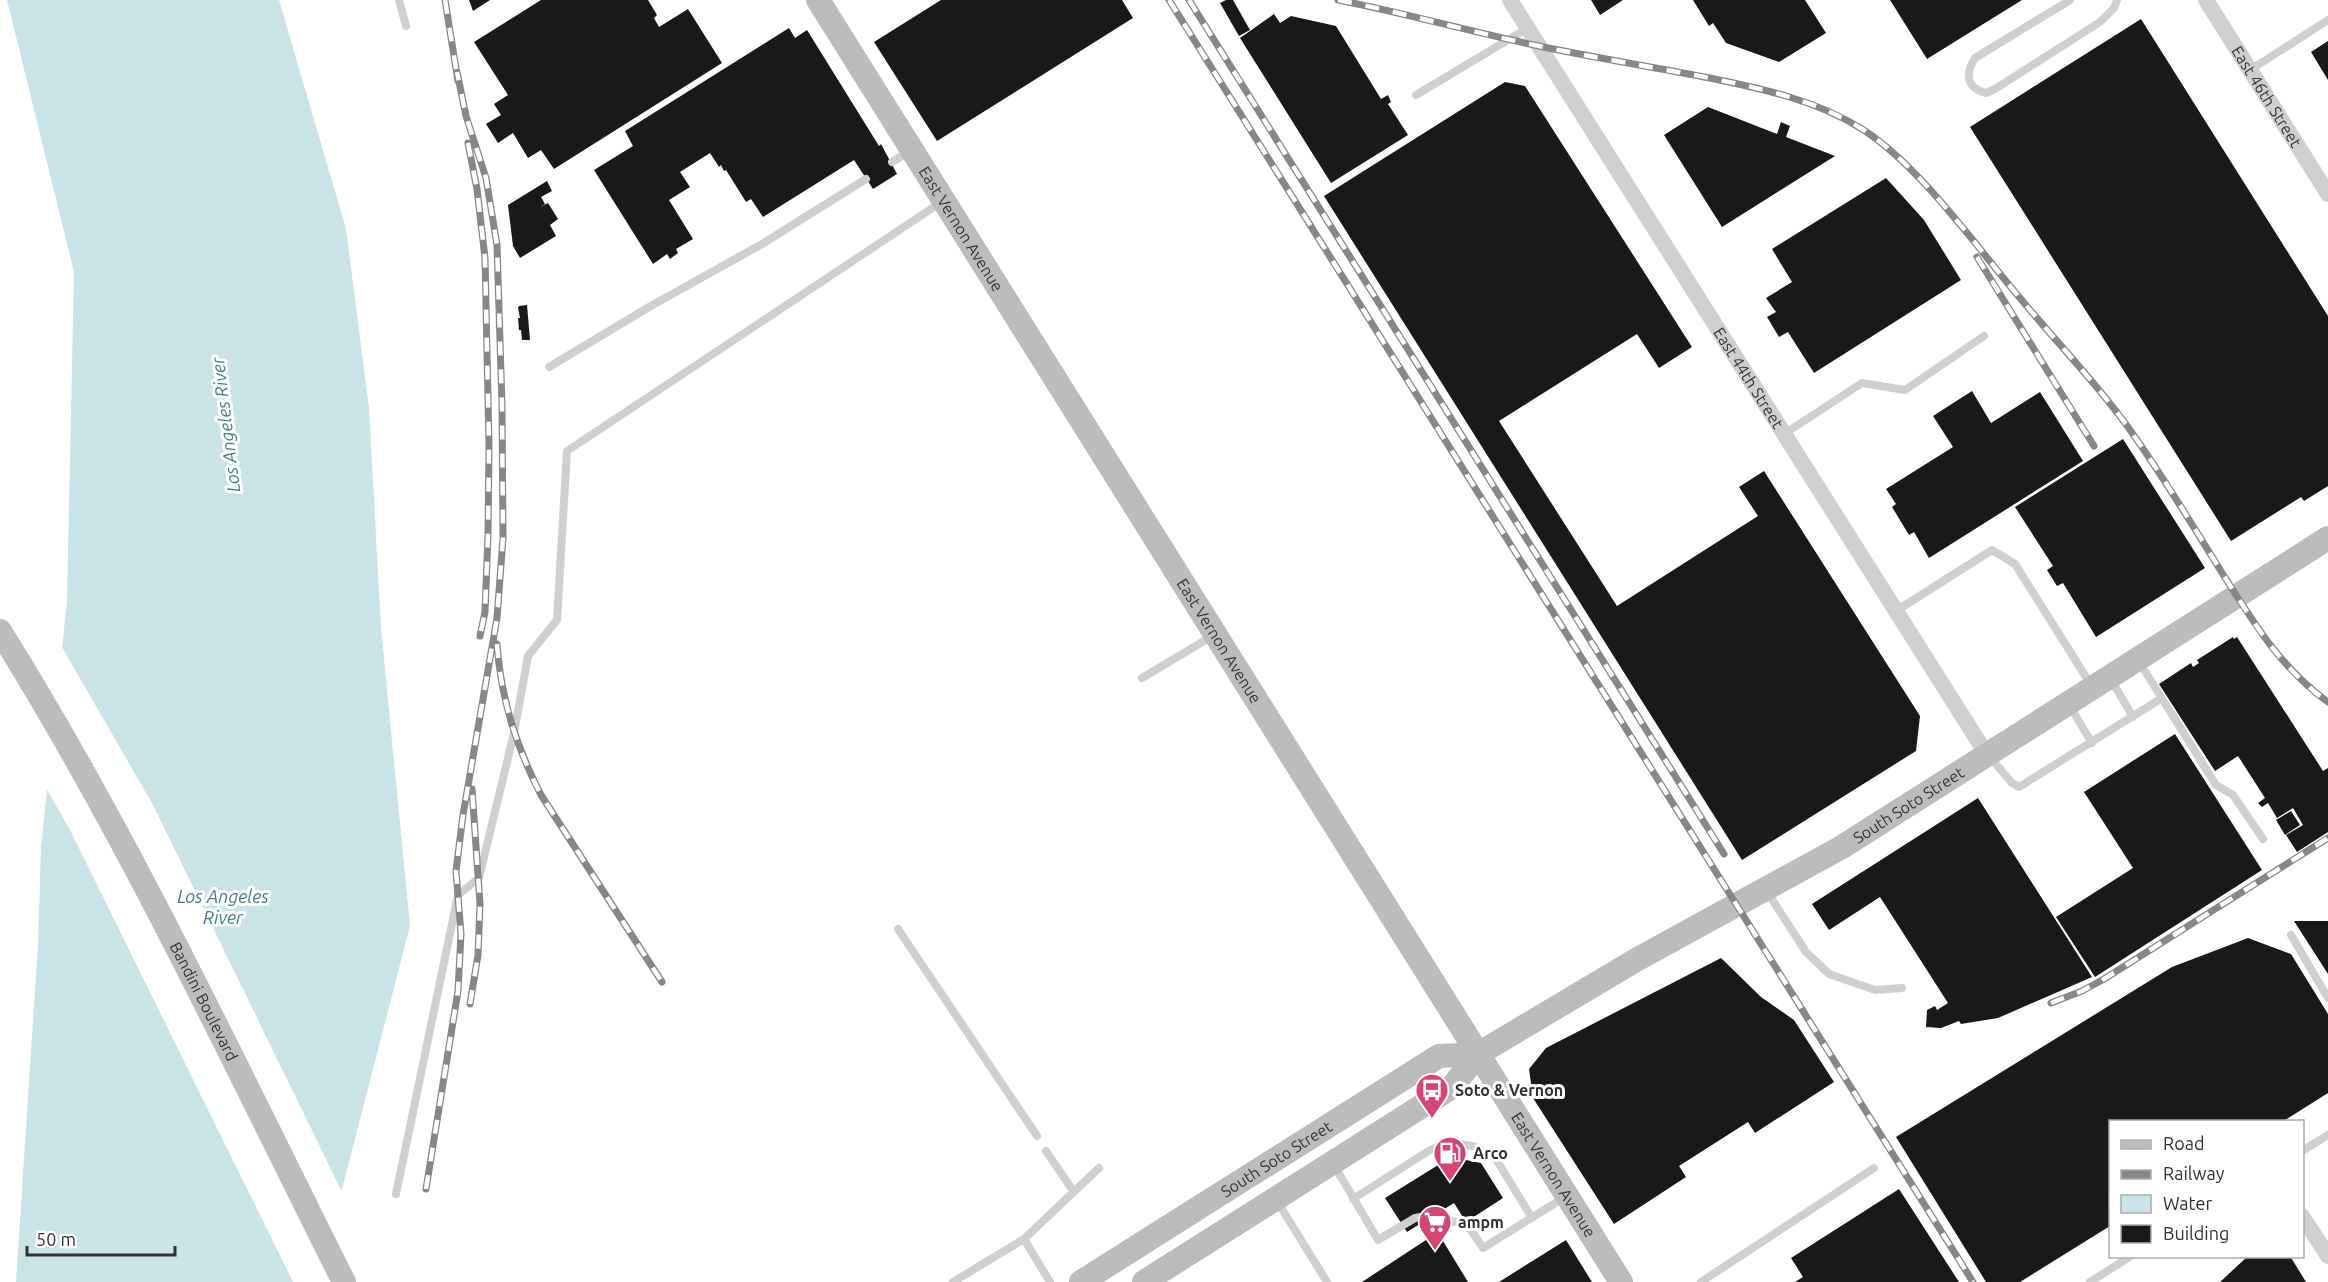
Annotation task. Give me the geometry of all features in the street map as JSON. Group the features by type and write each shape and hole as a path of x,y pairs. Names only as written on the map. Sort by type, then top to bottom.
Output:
{"main road":[{"name":"East Vernon Avenue","path":"818,0 902,156 943,201 1621,1282"},
{"name":"South Soto Street","path":"1144,1282 1452,1087 1478,1054 1636,960 1842,847 2328,538"},
{"name":"Bandini Boulevard","path":"1,633 34,687 135,867 344,1282"},
{"name":"South Soto Street","path":"1086,1281 1439,1056 1478,1054"}],"street":[{"name":"East 44th Street","path":"1510,0 1988,755"},
{"name":"East 46th Street","path":"2206,0 2328,194"},
{"path":"2304,1219 2328,1256"}],"lane":[{"path":"399,0 406,26"},
{"path":"2070,0 1975,58 1969,67 1967,77 1972,86 1986,93 1995,89 2100,22 2114,8 2117,0"},
{"path":"2250,70 2328,20"},
{"path":"1416,95 1528,28"},
{"path":"549,367 649,307 762,244 866,179"},
{"path":"396,1194 458,895 479,878 514,733 528,656 557,620 567,451 943,201"},
{"path":"1784,434 1862,383 1905,390 1984,336"},
{"path":"1896,610 1992,550 2015,564 2101,683 2133,717"},
{"path":"1142,678 1215,634"},
{"path":"2138,659 2216,785 2234,795 2263,839"},
{"path":"1988,755 2012,783 2019,787 2162,698"},
{"path":"2068,704 2092,743"},
{"path":"1765,890 1806,952 1829,974 1875,990 1902,988"},
{"path":"898,929 1037,1136"},
{"path":"2291,935 2328,998"},
{"path":"2304,1150 2328,1135"},
{"path":"1353,1198 1430,1150 1451,1142 1476,1147 1496,1158 1532,1218"},
{"path":"1046,1151 1074,1192"},
{"path":"1332,1162 1378,1240 1415,1218 1426,1216 1459,1223 1471,1230 1482,1248 1566,1197"},
{"path":"953,1282 1024,1239 1099,1168"},
{"path":"1701,1282 1874,1168"},
{"path":"1275,1198 1327,1282"},
{"path":"1024,1239 1050,1282"},
{"path":"2090,1282 2129,1258"}],"water":[{"name":"Los Angeles River","path":"7,0 279,0 346,229 369,408 381,628 410,926 318,1282 16,1282 38,944 41,847 67,601 74,272"}],"pier":[{"path":"59,642 153,805 344,1196 321,1282 293,1282 70,830 45,786"}],"building":[{"path":"469,0 490,0 473,11"},
{"path":"541,0 648,0 657,15 654,18 659,27 688,9 722,63 554,169 541,150 528,158 513,133 498,143 486,124 501,115 494,104 508,95 474,42"},
{"path":"941,0 1122,0 1133,18 937,141 874,42"},
{"path":"1233,0 1250,30 1239,36 1220,3"},
{"path":"1591,0 1623,0 1600,15"},
{"path":"1693,0 1805,0 1826,33 1779,62 1726,43 1713,23 1709,26"},
{"path":"1890,0 2022,0 1927,59"},
{"path":"1274,14 1280,23 1291,16 1336,26 1381,99 1388,95 1391,102 1388,104 1408,135 1331,183 1240,38"},
{"path":"2141,19 2328,316 2328,486 2304,501 2301,497 2231,541 1970,127"},
{"path":"789,28 795,38 807,30 879,146 881,144 897,174 873,189 854,160 763,217 751,199 746,202 726,170 724,171 721,165 719,167 710,153 680,172 690,187 669,200 693,239 676,249 678,253 670,259 667,254 653,264 594,170 633,146 625,131"},
{"path":"2328,41 2328,80 2311,52"},
{"path":"1505,82 1525,86 1692,347 1659,368 1637,334 1499,421 1617,606 1758,516 1739,487 1764,471 1920,716 1916,751 1742,860 1324,196"},
{"path":"1708,107 1777,134 1781,122 1790,126 1786,137 1835,156 1722,227 1664,135"},
{"path":"1886,178 1924,220 1961,280 1814,373 1788,332 1779,337 1767,317 1776,312 1766,298 1792,282 1772,249"},
{"path":"547,181 552,191 541,197 545,204 540,207 548,203 558,219 550,225 556,236 520,258 513,246 508,205"},
{"path":"527,305 530,340 522,340 518,308"},
{"path":"1972,391 1991,423 2040,392 2083,461 1929,558 1914,532 1909,535 1892,507 1896,504 1886,489 1953,447 1933,416"},
{"path":"2123,439 2205,568 2096,637 2063,583 2057,586 2047,570 2053,566 2015,507"},
{"path":"2233,637 2234,639 2237,637 2323,771 2328,768 2328,832 2297,852 2286,835 2303,825 2293,808 2277,818 2268,803 2262,807 2258,803 2265,798 2238,756 2215,771 2159,684 2191,663 2193,667 2199,663 2197,660"},
{"path":"2175,734 2262,870 2095,977 2056,917 2133,868 2084,792"},
{"path":"1978,798 2092,977 1998,1018 1961,1024 1959,1021 1941,1028 1926,1027 1927,1010 1935,1006 1937,1010 1948,1003 1880,897 1829,930 1812,904"},
{"path":"2291,811 2300,825 2285,835 2276,820"},
{"path":"2294,921 2328,921 2328,974"},
{"path":"2248,938 2291,954 2328,1014 2328,1093 2285,1120 2109,1120 2109,1227 2020,1282 1986,1282 1896,1137 2172,967"},
{"path":"1721,958 1761,997 1794,1020 1834,1082 1755,1133 1748,1122 1679,1166 1686,1177 1614,1224 1533,1098 1529,1069 1546,1048"},
{"path":"1451,1157 1481,1163 1503,1198 1466,1222 1454,1203 1407,1232 1385,1198"},
{"path":"1899,1189 1959,1282 1795,1282 1803,1277 1791,1258"},
{"path":"1429,1238 1443,1241 1468,1282 1362,1282"},
{"path":"1566,1240 1592,1282 1499,1282"},
{"path":"2246,1258 2291,1258 2306,1282 2220,1282"}],"railway":[{"path":"445,0 458,81"},
{"path":"1169,0 1973,1282"},
{"path":"1189,0 1724,854"},
{"path":"1338,0 1539,46 1769,91 1826,110 1862,129 1884,145 1926,185 2108,401 2157,469 2242,605 2267,640 2294,673 2328,702"},
{"path":"426,1189 458,991 461,934 456,871 463,815 497,618 503,538 497,245 486,178 466,116 457,72"},
{"path":"468,143 477,189 485,258 489,446 488,535 485,612 480,636"},
{"path":"1977,257 2094,446"},
{"path":"497,644 502,684 511,722 541,795 662,982"},
{"path":"470,1004 478,955 480,904 472,789"},
{"path":"2051,1003 2082,991 2104,979 2328,838"}],"place":[{"name":"Soto & Vernon","path":"1432,1119"},
{"name":"Arco","path":"1450,1182"},
{"name":"ampm","path":"1435,1251"}]}
